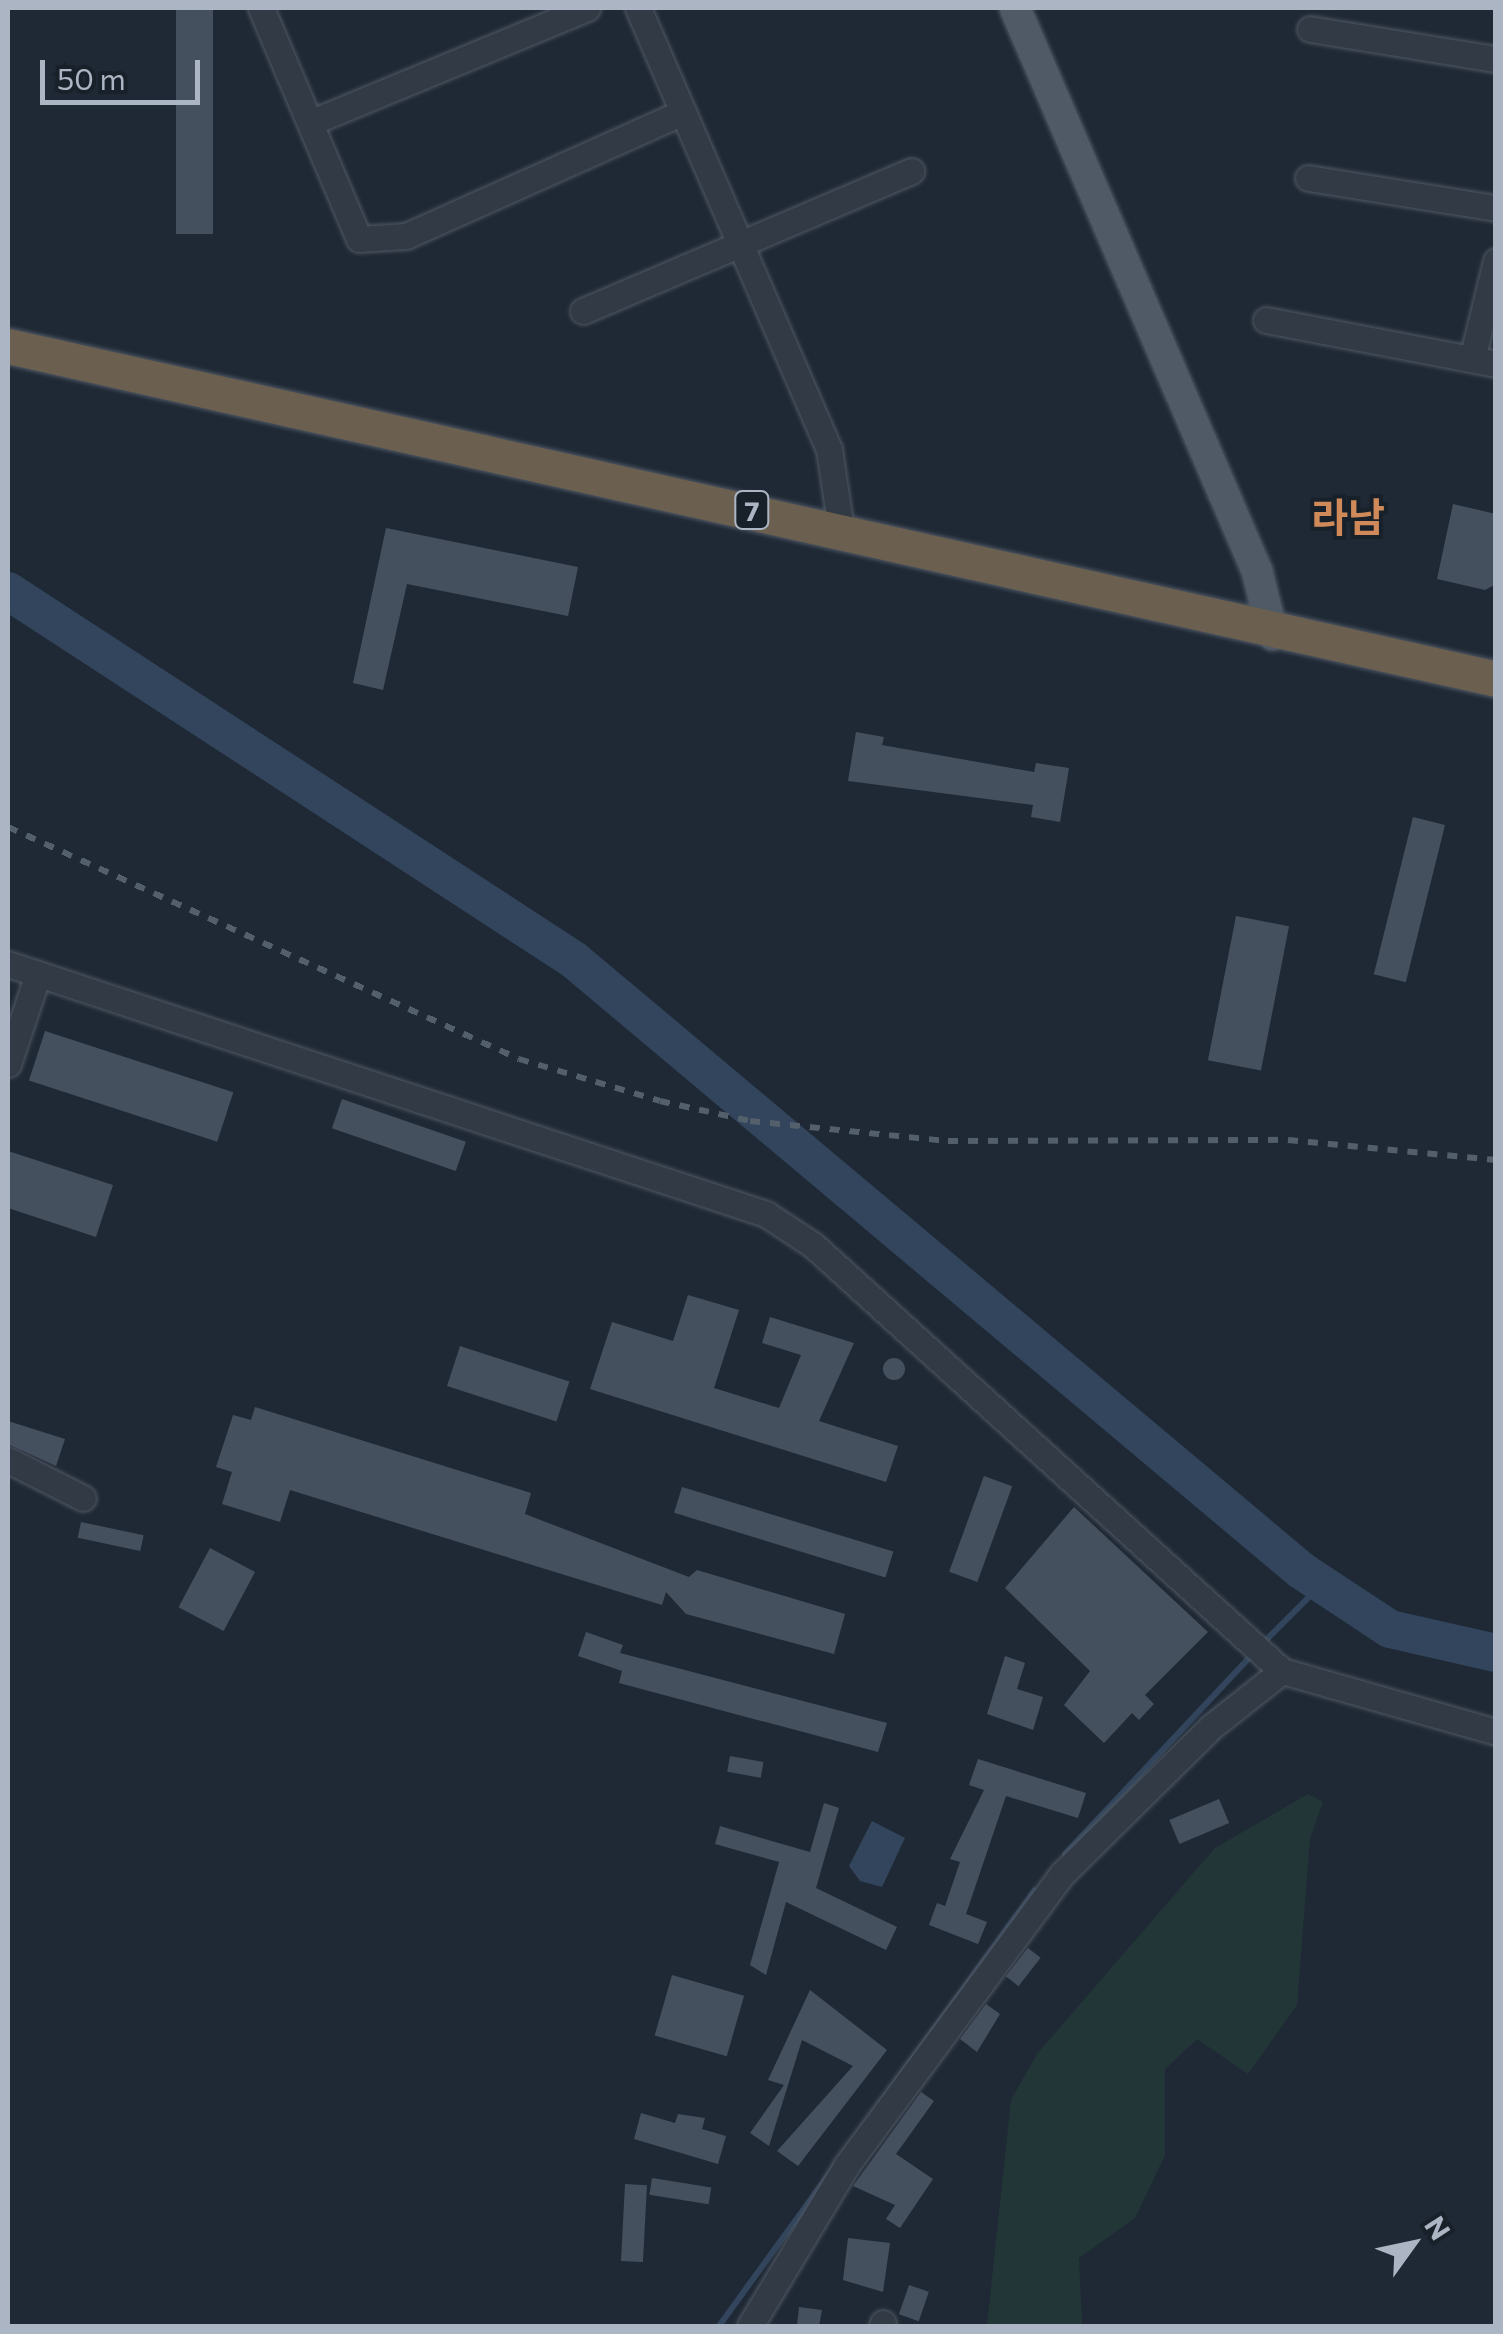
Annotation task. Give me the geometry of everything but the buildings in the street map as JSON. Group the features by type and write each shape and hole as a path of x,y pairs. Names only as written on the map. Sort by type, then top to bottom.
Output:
{"highway":[{"name":"7","path":"8,346 841,529 1272,635 1496,679"}],"main road":[{"path":"1015,8 1257,572 1272,635"}],"street":[{"path":"261,8 359,239 406,236 683,112"},
{"path":"312,122 586,8"},
{"path":"638,8 830,449 841,529"},
{"path":"1310,29 1496,59"},
{"path":"583,311 912,171"},
{"path":"1308,178 1496,208"},
{"path":"1266,320 1484,362 1496,261"},
{"path":"8,964 787,1225 1282,1671 1496,1732"},
{"path":"8,1064 38,974"},
{"path":"8,1460 83,1498"},
{"path":"750,2326 846,2166 1062,1874 1211,1727 1282,1671"}],"green space":[{"path":"1308,1794 1323,1802 1310,1838 1297,2005 1248,2074 1197,2039 1165,2069 1165,2155 1135,2218 1079,2258 1082,2326 987,2326 1011,2100 1037,2054 1215,1848"}],"water":[{"path":"872,1821 905,1838 882,1887 860,1881 849,1866"}],"waterway":[{"path":"8,591 574,960 1302,1571 1390,1629 1496,1653"},
{"path":"1263,1643 1322,1584"},
{"path":"1065,1854 1249,1658"},
{"path":"719,2326 1035,1890"}],"railway":[{"path":"8,827 519,1059 660,1101 750,1121 948,1141 1288,1140 1496,1160"}],"district":[{"name":"라남","path":"1348,516"}]}
